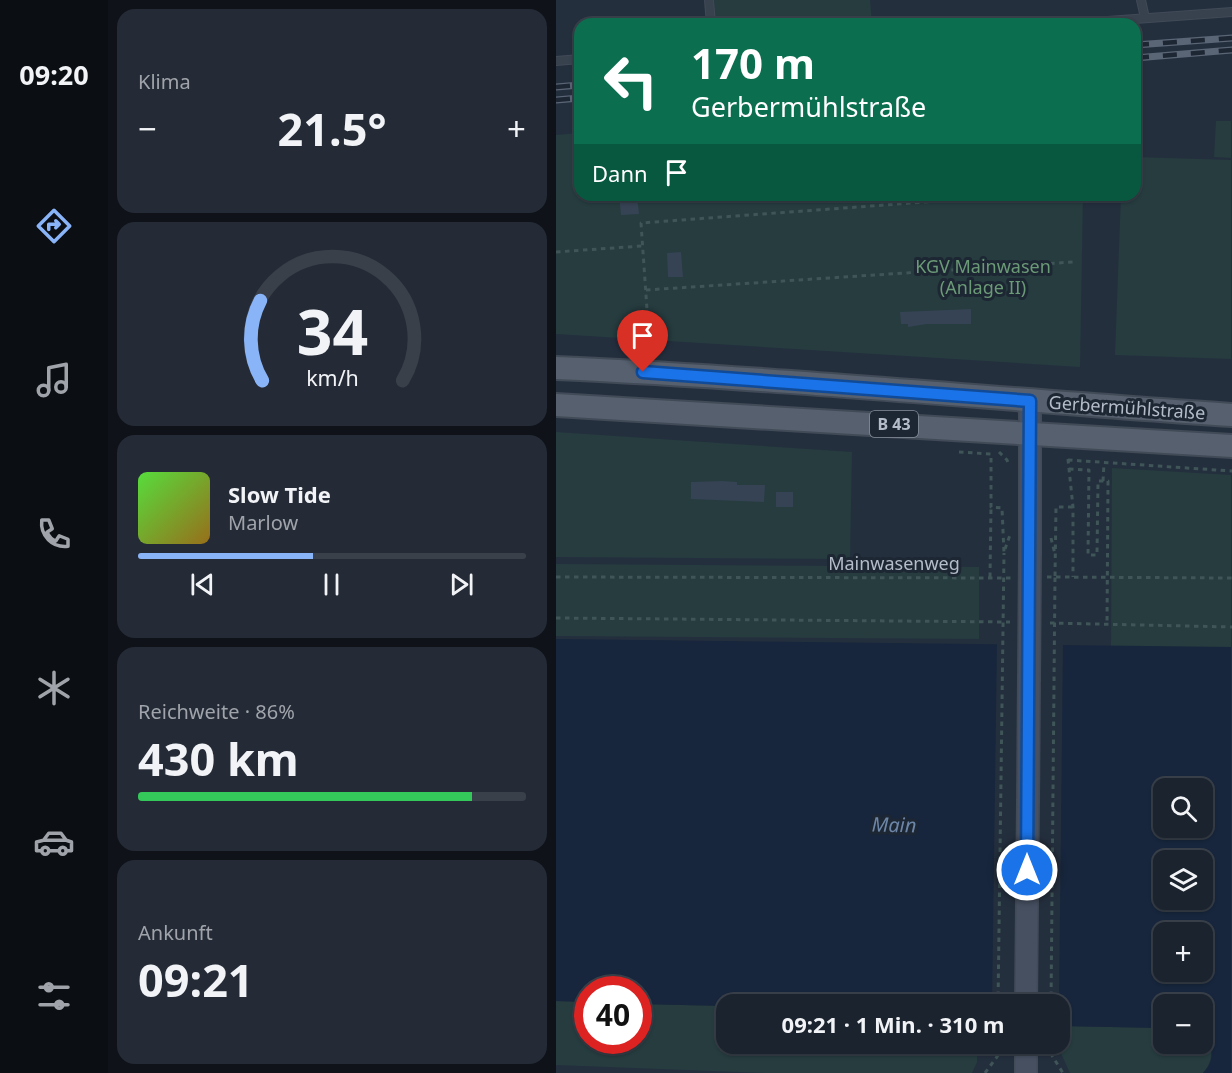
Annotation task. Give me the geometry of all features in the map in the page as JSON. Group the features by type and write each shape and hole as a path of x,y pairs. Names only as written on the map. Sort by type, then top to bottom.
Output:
{"main road":[{"name":"Gerbermühlstraße","path":"556,368 708,375 1231,415"},
{"name":"Gerbermühlstraße","path":"556,405 1231,446"}],"street":[{"path":"1026,994 1030,401"},
{"path":"1026,1054 1026,1073"}],"lane":[{"path":"709,0 710,18"},
{"path":"1141,0 1145,18"},
{"path":"1141,18 1231,12"},
{"path":"556,61 574,60"}],"path":[{"path":"651,360 641,223 939,201"},
{"path":"556,252 642,246"},
{"path":"646,290 1073,262"},
{"path":"997,451 1007,460 1011,472"},
{"path":"1068,452 1073,507 1073,577"},
{"path":"979,453 991,454 990,578"},
{"path":"1068,460 1231,471"},
{"path":"1103,481 1104,463"},
{"path":"1069,469 1089,470 1088,555 1097,555 1098,481 1108,481 1106,578 1108,625"},
{"path":"991,507 1002,508 1004,553 998,994"},
{"path":"1051,994 1056,507 1073,507"},
{"path":"1004,553 1012,527"},
{"name":"Mainwasenweg","path":"556,577 1013,578"},
{"path":"1037,578 1231,578"},
{"path":"556,618 1018,622"},
{"path":"1040,623 1231,627"},
{"path":"985,1073 998,1054"},
{"path":"1051,1054 1063,1073"}],"green space":[{"path":"714,0 870,0 872,18 715,18"},
{"path":"1216,121 1231,121 1231,158 1214,157"},
{"name":"KGV Mainwasen (Anlage II)","path":"574,134 574,201 1083,201 1080,367 556,334 556,135"},
{"path":"1141,157 1231,160 1231,359 1115,355 1121,201 1141,201"},
{"path":"556,432 852,452 850,559 556,557"},
{"path":"1112,468 1231,475 1231,647 1111,647"},
{"path":"556,564 979,567 979,639 556,636"},
{"path":"556,1001 574,1002 574,1054 652,1054 652,1004 716,1006 716,1054 977,1054 977,1062 972,1073 764,1073 556,1065"},
{"path":"1070,1026 1153,1028 1153,1054 1211,1054 1209,1064 1203,1073 1070,1073 1061,1054 1070,1054"}],"water":[{"name":"Main","path":"556,639 1231,647 1231,1073 1203,1073 1210,1064 1213,1054 1213,994 1153,994 1153,1028 1070,1026 1070,994 716,994 716,1006 652,1004 652,976 574,976 574,1002 556,1001"}],"pier":[{"path":"997,640 1063,642 1059,994 992,994"}],"building":[{"path":"620,201 638,201 639,214 621,215"},
{"path":"681,252 683,277 668,277 667,253"},
{"path":"971,309 971,324 927,324 908,327 908,324 901,324 900,312"},
{"path":"691,482 737,482 737,485 765,485 764,502 691,499"},
{"path":"776,492 793,492 793,507 776,507"}],"railway":[{"path":"1141,45 1232,38"},
{"path":"1141,58 1232,50"},
{"path":"556,87 574,86"},
{"path":"556,100 574,98"}],"route":[{"path":"643,372 1030,401 1027,870"}]}
